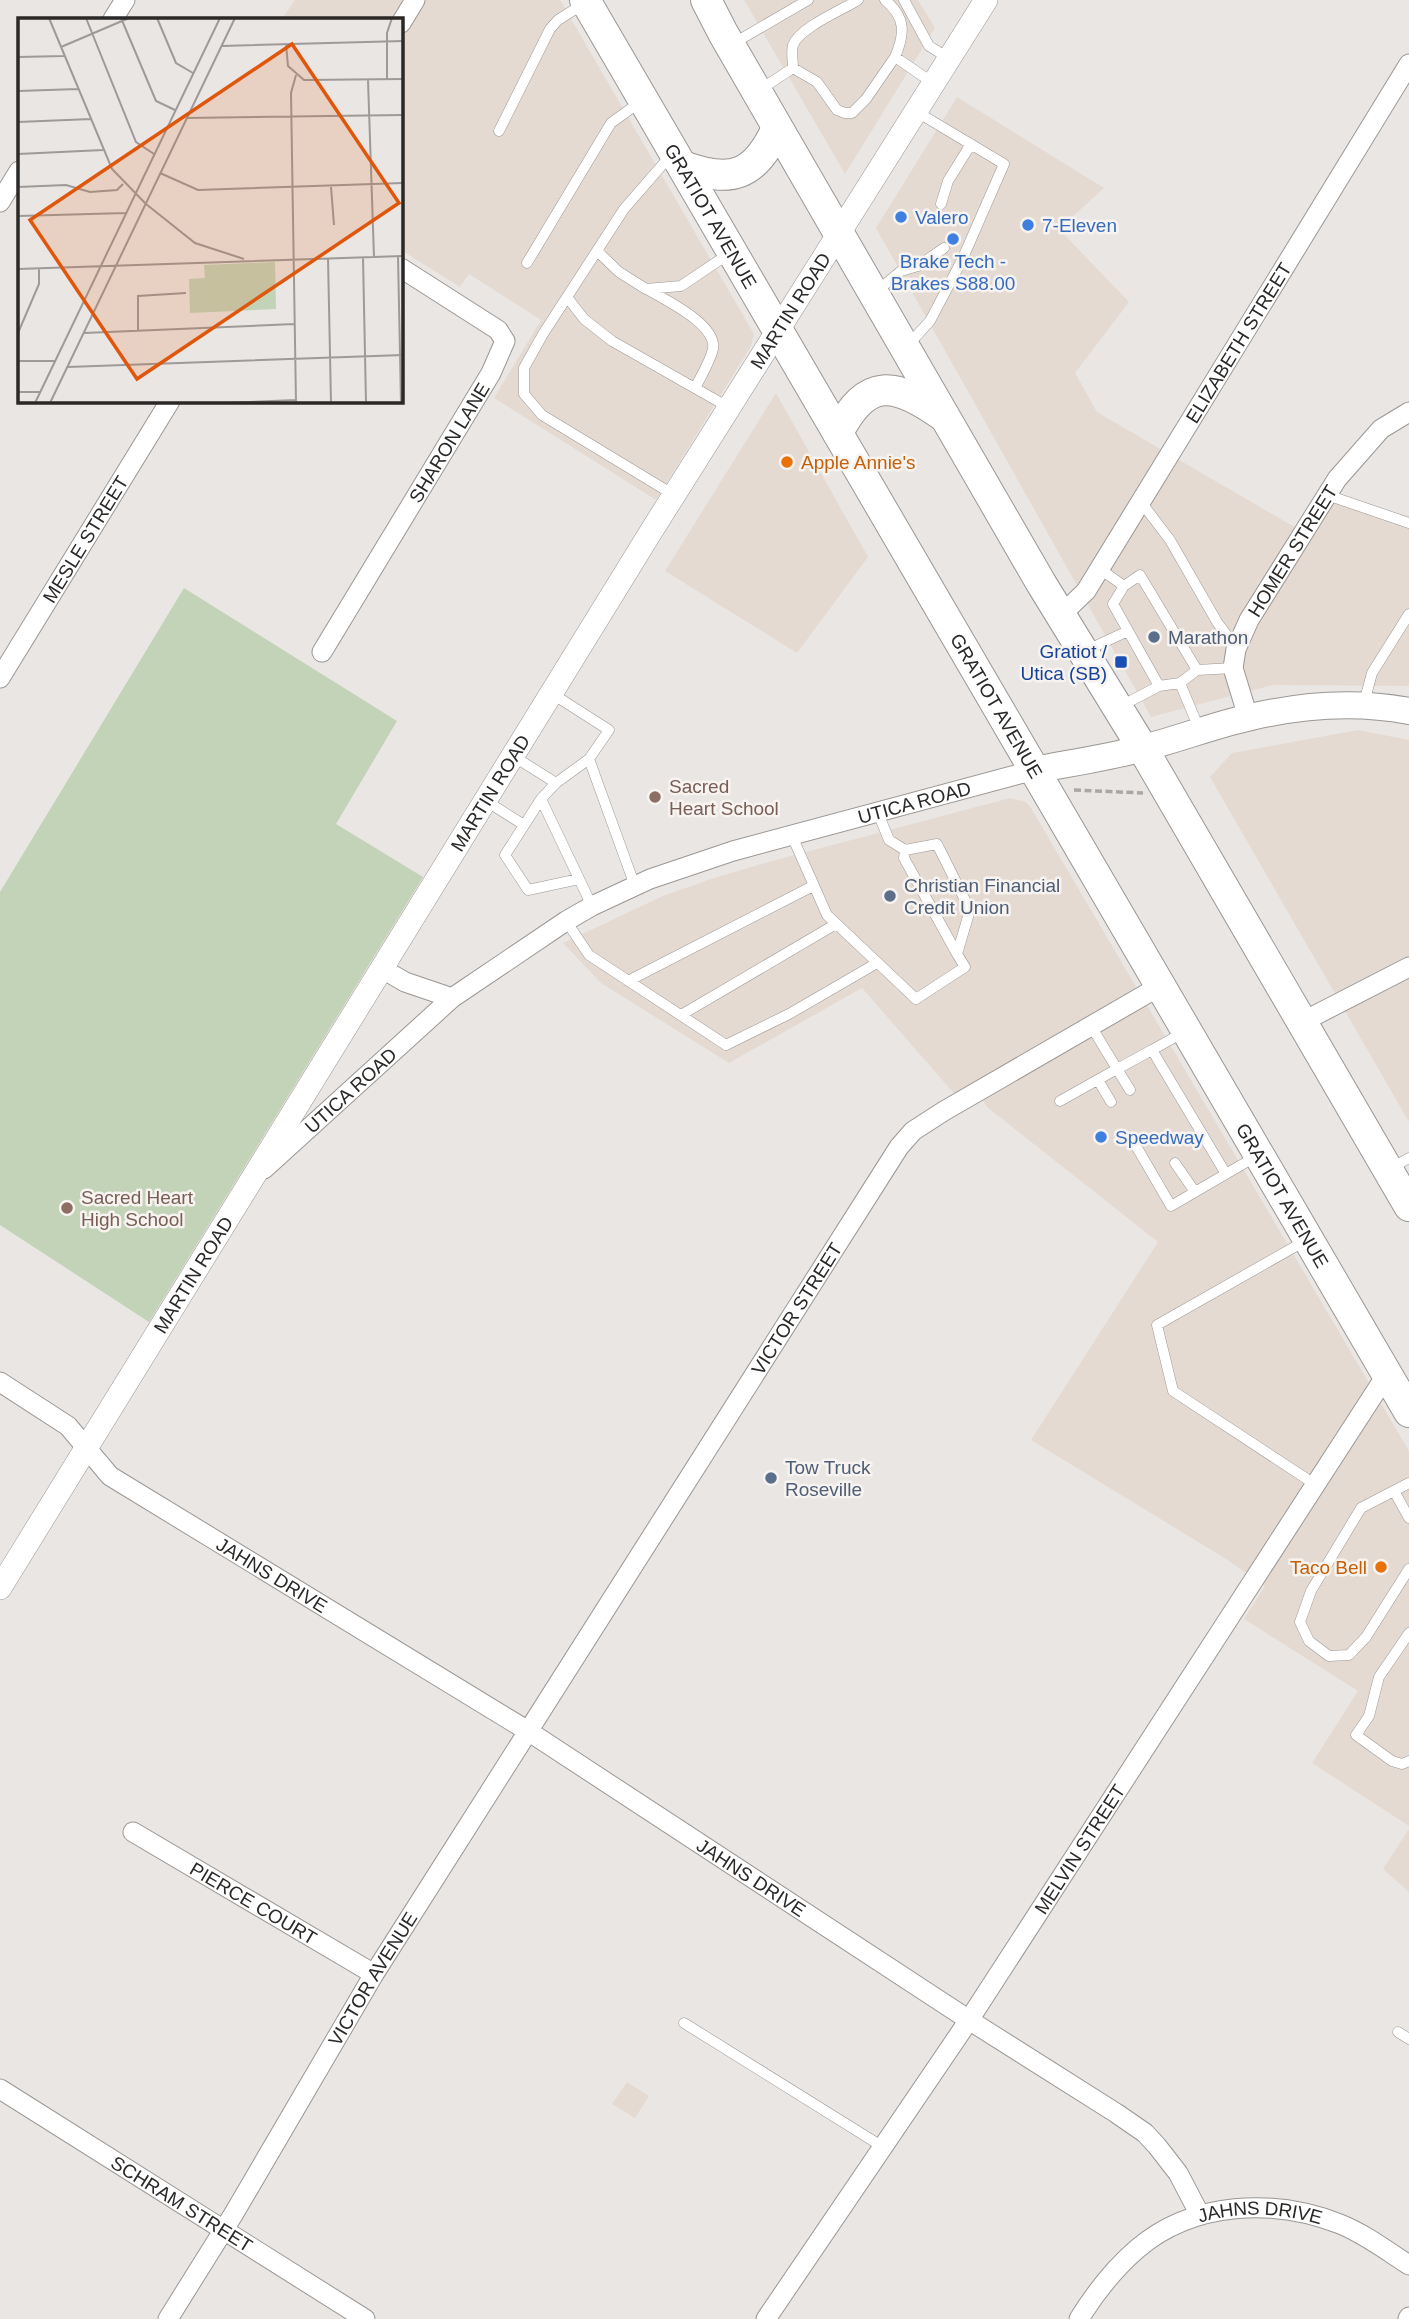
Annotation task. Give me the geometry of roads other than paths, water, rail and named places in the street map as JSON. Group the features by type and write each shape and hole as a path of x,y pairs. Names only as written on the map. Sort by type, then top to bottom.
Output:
{"main road":[{"path":"706,0 777,128 1061,615 1303,1022 1399,1164 1409,1205"},
{"name":"GRATIOT AVENUE","path":"586,1 1409,1412"},
{"path":"678,159 717,176 732,174 747,169 760,159 769,147 777,128"},
{"path":"838,433 849,411 860,399 873,392 904,393 920,400 946,418"},
{"name":"UTICA ROAD","path":"1034,770 1143,749 1248,718 1289,709 1382,706 1409,711"}],"street":[{"path":"114,18 125,0"},
{"path":"402,21 415,0"},
{"name":"MARTIN ROAD","path":"0,1588 551,693 986,0"},
{"name":"ELIZABETH STREET","path":"1061,615 1086,592 1409,64"},
{"path":"0,202 18,173"},
{"name":"SHARON LANE","path":"322,652 491,373 505,341 498,330 402,269"},
{"name":"MESLE STREET","path":"0,678 169,402"},
{"name":"HOMER STREET","path":"1235,658 1248,620 1336,479 1381,429 1409,412"},
{"path":"1235,658 1248,718"},
{"name":"UTICA ROAD","path":"249,1183 452,998 592,906 635,886 733,851 1034,770"},
{"path":"1303,1022 1409,967"},
{"path":"381,968 405,982 452,998"},
{"name":"VICTOR STREET","path":"528,1731 899,1147 913,1131 943,1111 1160,986"},
{"name":"MELVIN STREET","path":"766,2319 969,2020 1387,1374"},
{"name":"JAHNS DRIVE","path":"0,1382 68,1426 110,1476 528,1731 1145,2133 1178,2173 1200,2215 1249,2207 1288,2209 1310,2214 1343,2225 1409,2265"},
{"name":"VICTOR AVENUE","path":"224,2230 374,1974 528,1731"},
{"name":"PIERCE COURT","path":"133,1832 374,1974"},
{"name":"SCHRAM STREET","path":"0,2090 365,2319"},
{"path":"1079,2319 1094,2295 1139,2247 1200,2215"},
{"path":"168,2319 224,2230"}],"lane":[{"path":"731,45 796,3 808,0"},
{"path":"793,68 792,49 795,41 811,27 858,0"},
{"path":"793,68 817,82 837,110 852,113 866,99 895,57 904,38 899,17 885,0"},
{"path":"904,0 929,46 950,59"},
{"path":"499,131 550,29 558,20 586,1"},
{"path":"895,57 934,84"},
{"path":"757,91 793,68"},
{"path":"527,263 611,123 643,100"},
{"path":"906,348 930,321 962,260 1004,164 917,112"},
{"path":"942,204 948,181 971,144"},
{"path":"674,495 542,415 524,394 524,368 624,209 678,159"},
{"path":"874,294 901,271 918,266 944,248"},
{"path":"597,251 619,272 698,321 711,335 713,346 695,388"},
{"path":"646,289 681,286 732,252"},
{"path":"567,297 584,319 612,341 730,408"},
{"path":"1326,495 1409,523"},
{"path":"1118,708 1159,686 1180,683 1198,670 1235,658 1170,540 1140,502"},
{"path":"1100,569 1124,586"},
{"path":"1159,686 1113,604 1124,586 1139,575 1198,670"},
{"path":"1363,706 1372,673 1409,614"},
{"path":"1083,651 1128,631"},
{"path":"1180,683 1200,732"},
{"path":"551,693 609,730 589,759 555,783 541,799 505,855 528,890 579,879"},
{"path":"513,755 555,783"},
{"path":"589,759 635,886"},
{"path":"541,799 592,906"},
{"path":"485,800 524,825"},
{"path":"878,813 889,839 905,849 937,844 970,910 957,954"},
{"path":"792,836 827,915 916,999 965,967 904,858 905,849"},
{"path":"628,981 813,886"},
{"path":"566,921 589,955 726,1045 789,1014 877,963"},
{"path":"681,1015 836,924"},
{"path":"1091,1026 1130,1090"},
{"path":"1060,1101 1186,1031"},
{"path":"1152,1050 1226,1174"},
{"path":"1098,1080 1111,1102"},
{"path":"1136,1146 1171,1206 1259,1155"},
{"path":"1175,1163 1195,1192"},
{"path":"1308,1239 1157,1325 1173,1391 1316,1485"},
{"path":"1409,1483 1361,1508 1311,1591 1300,1622 1309,1642 1329,1656 1349,1655 1366,1637 1409,1569"},
{"path":"1394,1491 1409,1518"},
{"path":"1409,1633 1379,1677 1369,1716 1356,1735 1392,1761 1402,1764 1409,1761"},
{"path":"684,2023 883,2147"},
{"path":"1398,2032 1409,2039"}],"place":[{"name":"Valero","path":"901,217"},
{"name":"7-Eleven","path":"1028,225"},
{"name":"Brake Tech - Brakes S88.00","path":"953,239"},
{"name":"Apple Annie's","path":"787,462"},
{"name":"Marathon","path":"1154,637"},
{"name":"Gratiot / Utica (SB)","path":"1121,662"},
{"name":"Sacred Heart School","path":"655,797"},
{"name":"Christian Financial Credit Union","path":"890,896"},
{"name":"Speedway","path":"1101,1137"},
{"name":"Sacred Heart High School","path":"67,1208"},
{"name":"Tow Truck Roseville","path":"771,1478"},
{"name":"Taco Bell","path":"1381,1567"}]}
